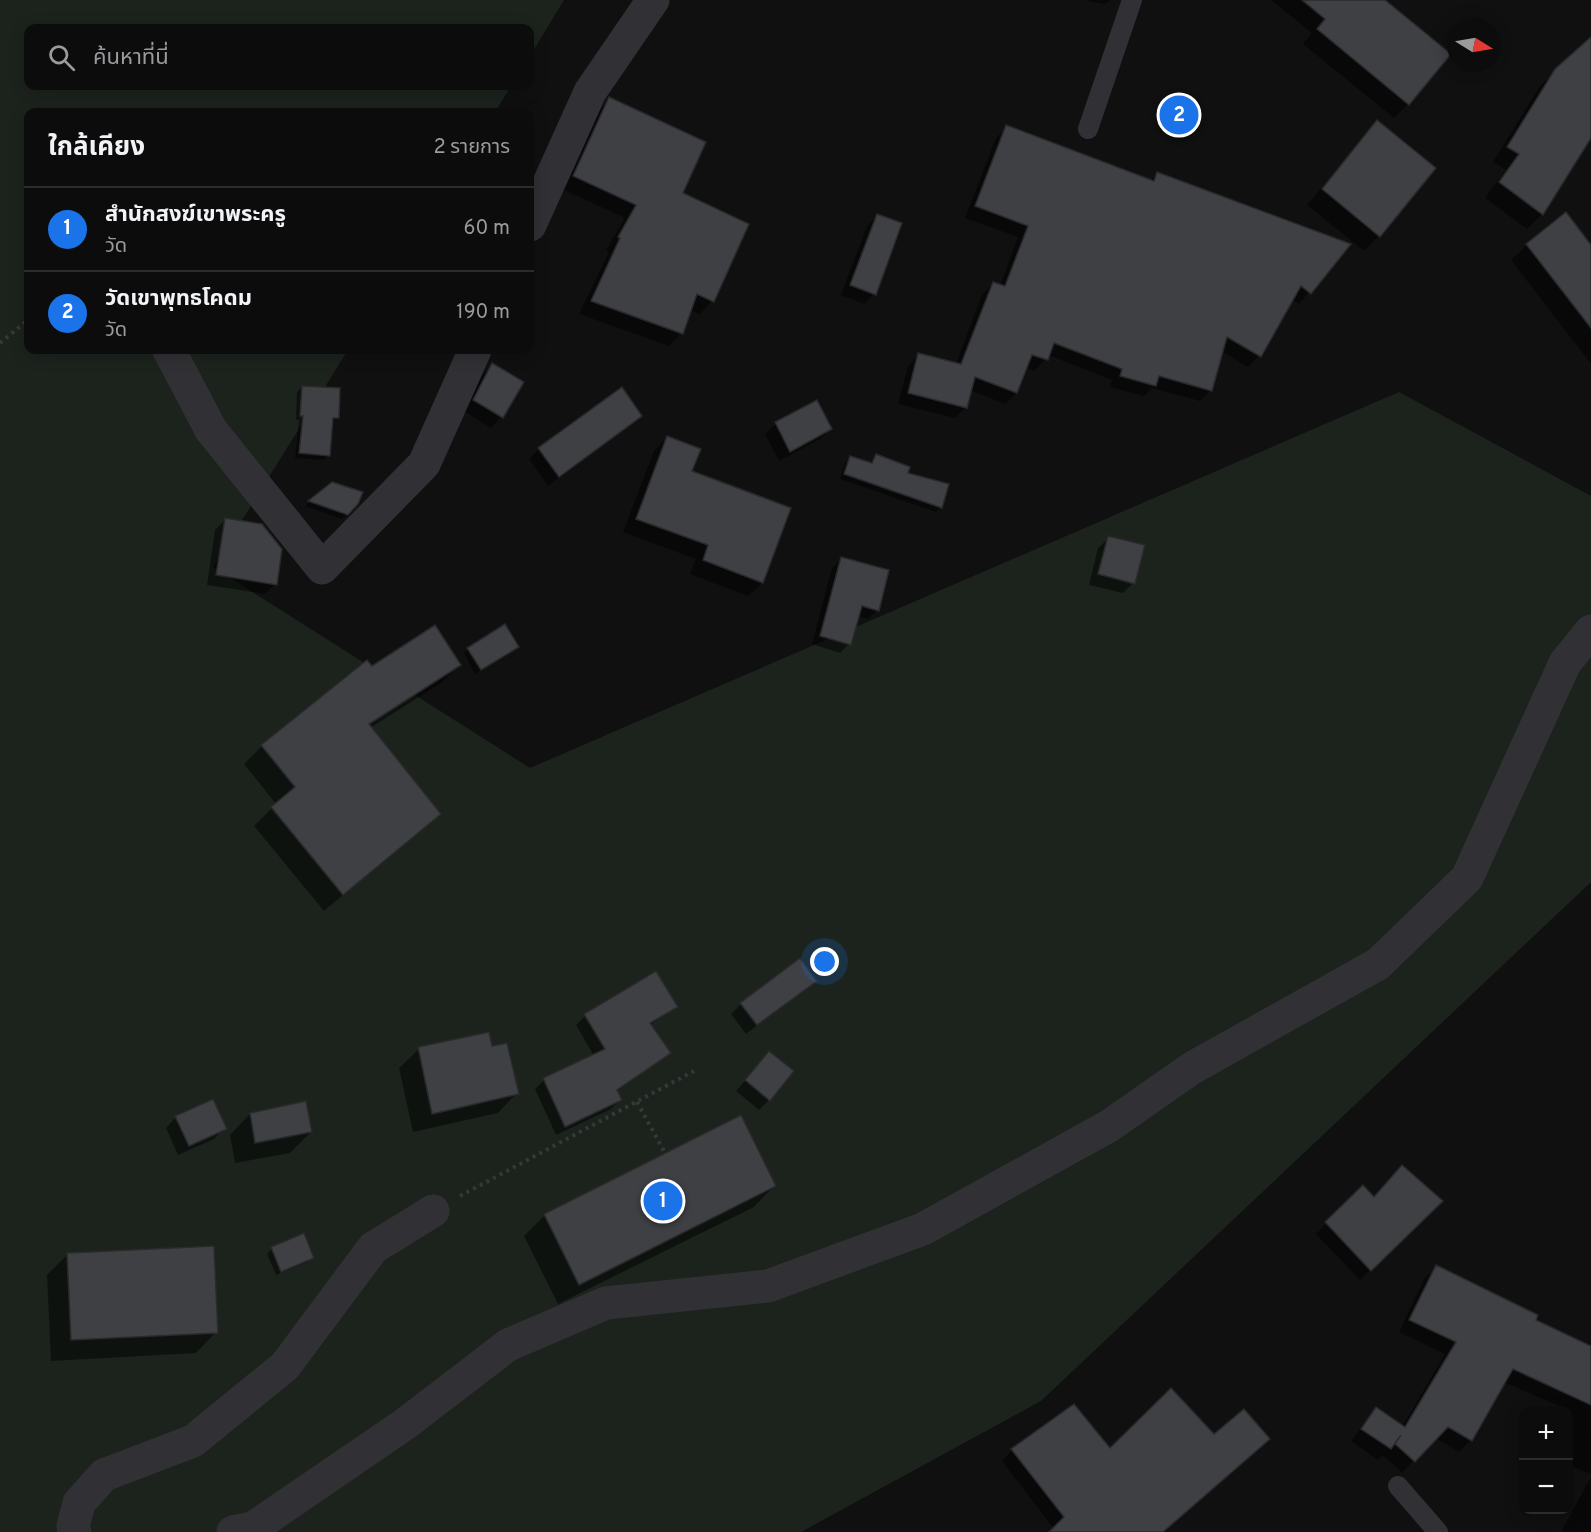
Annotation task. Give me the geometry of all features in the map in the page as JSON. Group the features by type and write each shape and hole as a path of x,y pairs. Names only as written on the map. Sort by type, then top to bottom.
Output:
{"street":[{"path":"534,216 590,92 653,0"},
{"path":"171,354 211,430 322,568 424,464 473,354"},
{"path":"233,1532 253,1528 405,1424 508,1345 606,1304 768,1286 923,1229 1109,1126 1192,1068 1378,964 1467,878 1565,663 1591,631"},
{"path":"75,1532 73,1526 80,1503 104,1475 194,1441 285,1366 373,1248 433,1211"}],"lane":[{"path":"1088,129 1132,0"},
{"path":"1398,1486 1438,1532"}],"path":[{"path":"0,343 24,323"},
{"path":"433,1211 694,1071"},
{"path":"637,1102 665,1153"}],"shaded area":[{"path":"0,0 564,0 534,49 534,24 24,24 24,90 509,90 497,108 24,108 24,354 346,354 213,567 530,768 1399,392 1591,496 1591,882 1041,1401 801,1532 0,1532"}],"building":[{"path":"1302,0 1385,0 1447,51 1447,59 1409,105 1317,29 1325,19"},
{"path":"1591,37 1591,138 1543,215 1499,182 1519,154 1507,147 1555,69"},
{"path":"609,97 706,142 683,193 749,224 714,302 697,294 683,334 591,301 620,238 618,237 636,205 573,176"},
{"path":"1377,120 1436,168 1380,237 1322,189"},
{"path":"1006,125 1154,181 1157,172 1351,244 1311,294 1301,286 1261,357 1227,337 1212,391 1159,376 1156,386 1120,376 1122,369 1054,343 1048,360 1032,355 1017,393 975,377 967,408 908,393 918,353 961,364 993,282 1005,286 1028,226 975,206"},
{"path":"1566,212 1591,245 1591,328 1526,244"},
{"path":"877,214 902,223 876,295 850,285"},
{"path":"492,363 524,382 503,418 473,400"},
{"path":"302,386 340,388 339,418 333,418 330,456 299,453 303,416 300,416"},
{"path":"622,387 642,416 559,477 538,448"},
{"path":"817,400 832,429 790,452 775,422"},
{"path":"667,436 701,449 692,471 791,508 763,583 703,560 708,545 636,519"},
{"path":"876,454 910,467 908,473 949,484 942,508 844,474 850,456 872,463"},
{"path":"332,482 363,492 358,504 348,515 308,501"},
{"path":"225,518 262,524 282,549 277,585 216,575"},
{"path":"1108,536 1145,545 1135,584 1098,574"},
{"path":"841,557 889,570 879,611 862,606 851,645 820,636"},
{"path":"505,624 519,647 481,670 467,648"},
{"path":"435,625 461,665 369,724 441,814 343,895 271,807 295,787 261,745 367,660 372,666"},
{"path":"800,958 817,981 757,1025 740,1003"},
{"path":"656,971 678,1007 650,1023 671,1053 617,1090 622,1100 565,1127 543,1078 605,1049 584,1014"},
{"path":"489,1032 492,1046 507,1043 519,1094 432,1114 418,1047"},
{"path":"769,1051 794,1071 770,1101 745,1080"},
{"path":"213,1099 227,1129 189,1146 175,1116"},
{"path":"306,1101 312,1132 255,1143 250,1113"},
{"path":"741,1115 776,1186 579,1285 544,1214"},
{"path":"1402,1165 1443,1201 1371,1271 1325,1222 1363,1185 1374,1197"},
{"path":"304,1233 314,1258 281,1272 271,1247"},
{"path":"214,1246 218,1333 71,1340 67,1253"},
{"path":"1436,1265 1538,1315 1536,1320 1591,1346 1591,1405 1513,1369 1472,1441 1448,1427 1415,1462 1395,1444 1401,1435 1391,1449 1361,1429 1376,1407 1405,1427 1456,1342 1409,1320"},
{"path":"1171,1388 1214,1434 1244,1409 1270,1439 1163,1532 1049,1532 1064,1517 1011,1449 1074,1404 1110,1448"}],"place":[{"name":"วัดเขาพุทธโคดม","path":"1179,115"},
{"name":"สำนักสงฆ์เขาพระครู","path":"663,1201"}]}
